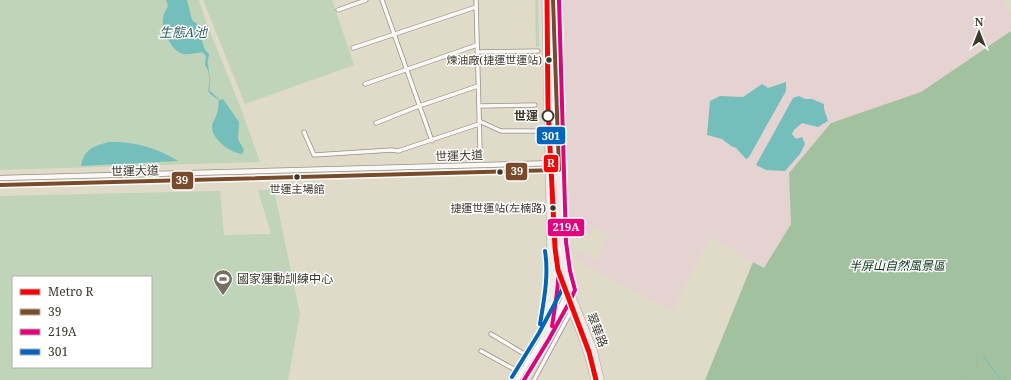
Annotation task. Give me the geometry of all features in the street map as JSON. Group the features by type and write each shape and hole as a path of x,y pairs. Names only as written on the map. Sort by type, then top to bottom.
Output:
{"main road":[{"path":"544,336 550,300 553,262 550,247 545,0"},
{"name":"翠華路","path":"553,0 559,163 560,242 564,272 575,304 594,350 601,380"},
{"name":"翠華路","path":"553,262 565,298 588,353 594,380"}],"street":[{"path":"338,10 366,0"},
{"path":"382,0 432,141"},
{"path":"476,0 480,148"},
{"path":"353,48 476,7"},
{"path":"364,84 477,45"},
{"path":"477,52 538,51"},
{"path":"376,123 478,86"},
{"path":"479,106 535,105"},
{"path":"304,132 314,155 392,150 398,151 432,141 479,122 501,131 535,131"},
{"name":"世運大道","path":"0,178 559,163"},
{"name":"世運大道","path":"0,185 559,170"},
{"path":"517,380 544,336 569,288"},
{"path":"534,380 575,304"},
{"path":"492,334 531,358"},
{"path":"481,351 521,374"}],"shaded area":[{"path":"563,0 1001,0 1011,16 1011,31 921,92 831,123 789,173 791,224 764,268 710,237 672,311 575,259 579,251 597,260 609,235 592,227 589,234 571,235"}],"green space":[{"path":"0,0 199,0 206,22 240,106 260,162 0,170"},
{"path":"203,0 332,0 354,65 245,104"},
{"path":"535,0 538,0 539,47 536,47"},
{"name":"半屏山自然風景區","path":"1011,31 1011,380 705,380 753,262 764,268 791,224 789,173 831,123 921,92"},
{"name":"國家運動訓練中心","path":"258,190 274,190 300,314 288,380 0,380 0,196 220,191 224,235 271,234"}],"water":[{"name":"生態A池","path":"166,0 187,0 192,20 197,24 205,50 209,54 208,62 210,80 209,90 220,100 223,99 239,122 238,139 244,150 242,154 223,145 213,133 212,126 218,111 219,100 210,94 208,90 209,77 208,70 205,65 206,56 202,52 183,54 172,46 167,38 163,24 164,15 168,6"},
{"path":"786,82 786,91 749,157 746,159 736,148 722,139 707,135 710,101 720,96 743,97 762,84 768,88"},
{"path":"799,96 824,104 828,121 818,127 802,123 794,130 792,134 796,139 802,137 805,144 800,154 785,171 766,170 756,165 793,98"},
{"path":"109,142 145,146 162,152 178,161 81,166 82,160 90,149"}],"waterway":[{"path":"983,356 1001,380"}],"metro line":[{"name":"R","path":"547,0 548,107 555,248 558,270 589,352 596,380"}],"transit line":[{"name":"301","path":"512,377 539,333 563,288 558,273 554,242 547,0"},
{"name":"39","path":"0,185 559,170 553,0"},
{"name":"219A","path":"524,380 549,339 575,290 570,271 566,242 559,0"},
{"name":"219A","path":"552,326 558,278 557,249"},
{"name":"301","path":"540,324 546,278 545,251"}],"place":[{"name":"煉油廠(捷運世運站)","path":"549,60"},
{"name":"世運","path":"548,116"},
{"name":"世運主場館","path":"297,177"},
{"name":"捷運世運站(左楠路)","path":"553,208"},
{"name":"國家運動訓練中心","path":"223,296"}]}
